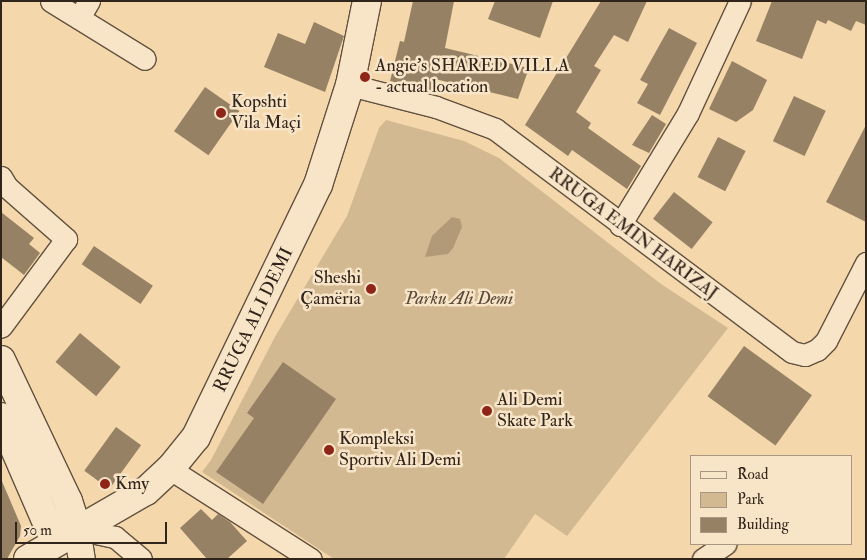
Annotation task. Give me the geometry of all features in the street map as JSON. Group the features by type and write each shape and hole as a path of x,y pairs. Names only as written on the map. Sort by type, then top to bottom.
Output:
{"main road":[{"name":"RRUGA ALI DEMI","path":"28,559 63,543 136,498 170,469 196,437 234,366 318,185 350,85 367,1"},
{"path":"1,360 68,501 63,543"},
{"path":"1,417 63,543"}],"street":[{"path":"51,1 84,10 145,59"},
{"path":"620,225 688,113 740,1"},
{"name":"RRUGA EMIN HARIZAJ","path":"350,85 436,107 495,129 620,225 792,352 805,355 818,350 826,342 866,263"},
{"path":"1,177 7,187 66,239 1,327"},
{"path":"170,469 311,559"},
{"path":"63,543 115,538 140,559"},
{"path":"63,543 82,559"},
{"path":"703,559 724,545"}],"green space":[{"name":"Parku Ali Demi","path":"386,120 464,141 499,158 661,284 728,328 567,536 535,514 504,559 334,559 202,472 211,460 276,335 347,216 379,128"}],"shaded area":[{"path":"452,217 460,219 462,227 453,248 448,254 425,257 432,236"}],"building":[{"path":"413,1 454,1 445,48 529,68 518,99 435,79 432,91 390,81 400,41 404,42"},
{"path":"495,1 553,1 540,38 488,19"},
{"path":"601,1 647,1 628,42 614,35 594,66 601,70 576,112 591,123 588,128 641,166 627,189 572,150 568,156 525,125"},
{"path":"772,1 866,1 866,25 856,21 851,31 828,20 826,24 817,20 802,59 756,41"},
{"path":"314,22 344,36 325,92 264,67 278,33 305,44"},
{"path":"669,28 697,43 660,115 637,103 648,84 640,80"},
{"path":"732,61 767,80 753,110 736,122 709,109"},
{"path":"205,87 239,111 208,155 174,131"},
{"path":"794,96 826,111 805,156 773,141"},
{"path":"652,115 666,124 649,153 632,145"},
{"path":"866,125 866,222 826,202"},
{"path":"718,137 746,151 725,191 698,177"},
{"path":"674,192 713,222 692,249 653,219"},
{"path":"1,212 34,238 29,244 40,253 24,275 1,257"},
{"path":"94,246 153,286 141,304 82,264"},
{"path":"80,333 121,367 96,396 56,362"},
{"path":"744,346 812,395 776,446 708,396"},
{"path":"283,362 336,399 263,504 216,472 254,418 247,413"},
{"path":"116,427 141,445 109,489 84,471"},
{"path":"1,479 21,526 20,536 7,559 1,559"},
{"path":"201,509 212,520 218,514 230,522 247,541 227,559 207,559 180,528"}],"place":[{"name":"Angie's SHARED VILLA - actual location","path":"365,77"},
{"name":"Kopshti Vila Maçi","path":"221,113"},
{"name":"Sheshi Çamëria","path":"371,289"},
{"name":"Ali Demi Skate Park","path":"487,411"},
{"name":"Kompleksi Sportiv Ali Demi","path":"329,450"},
{"name":"Kmy","path":"105,484"}]}
